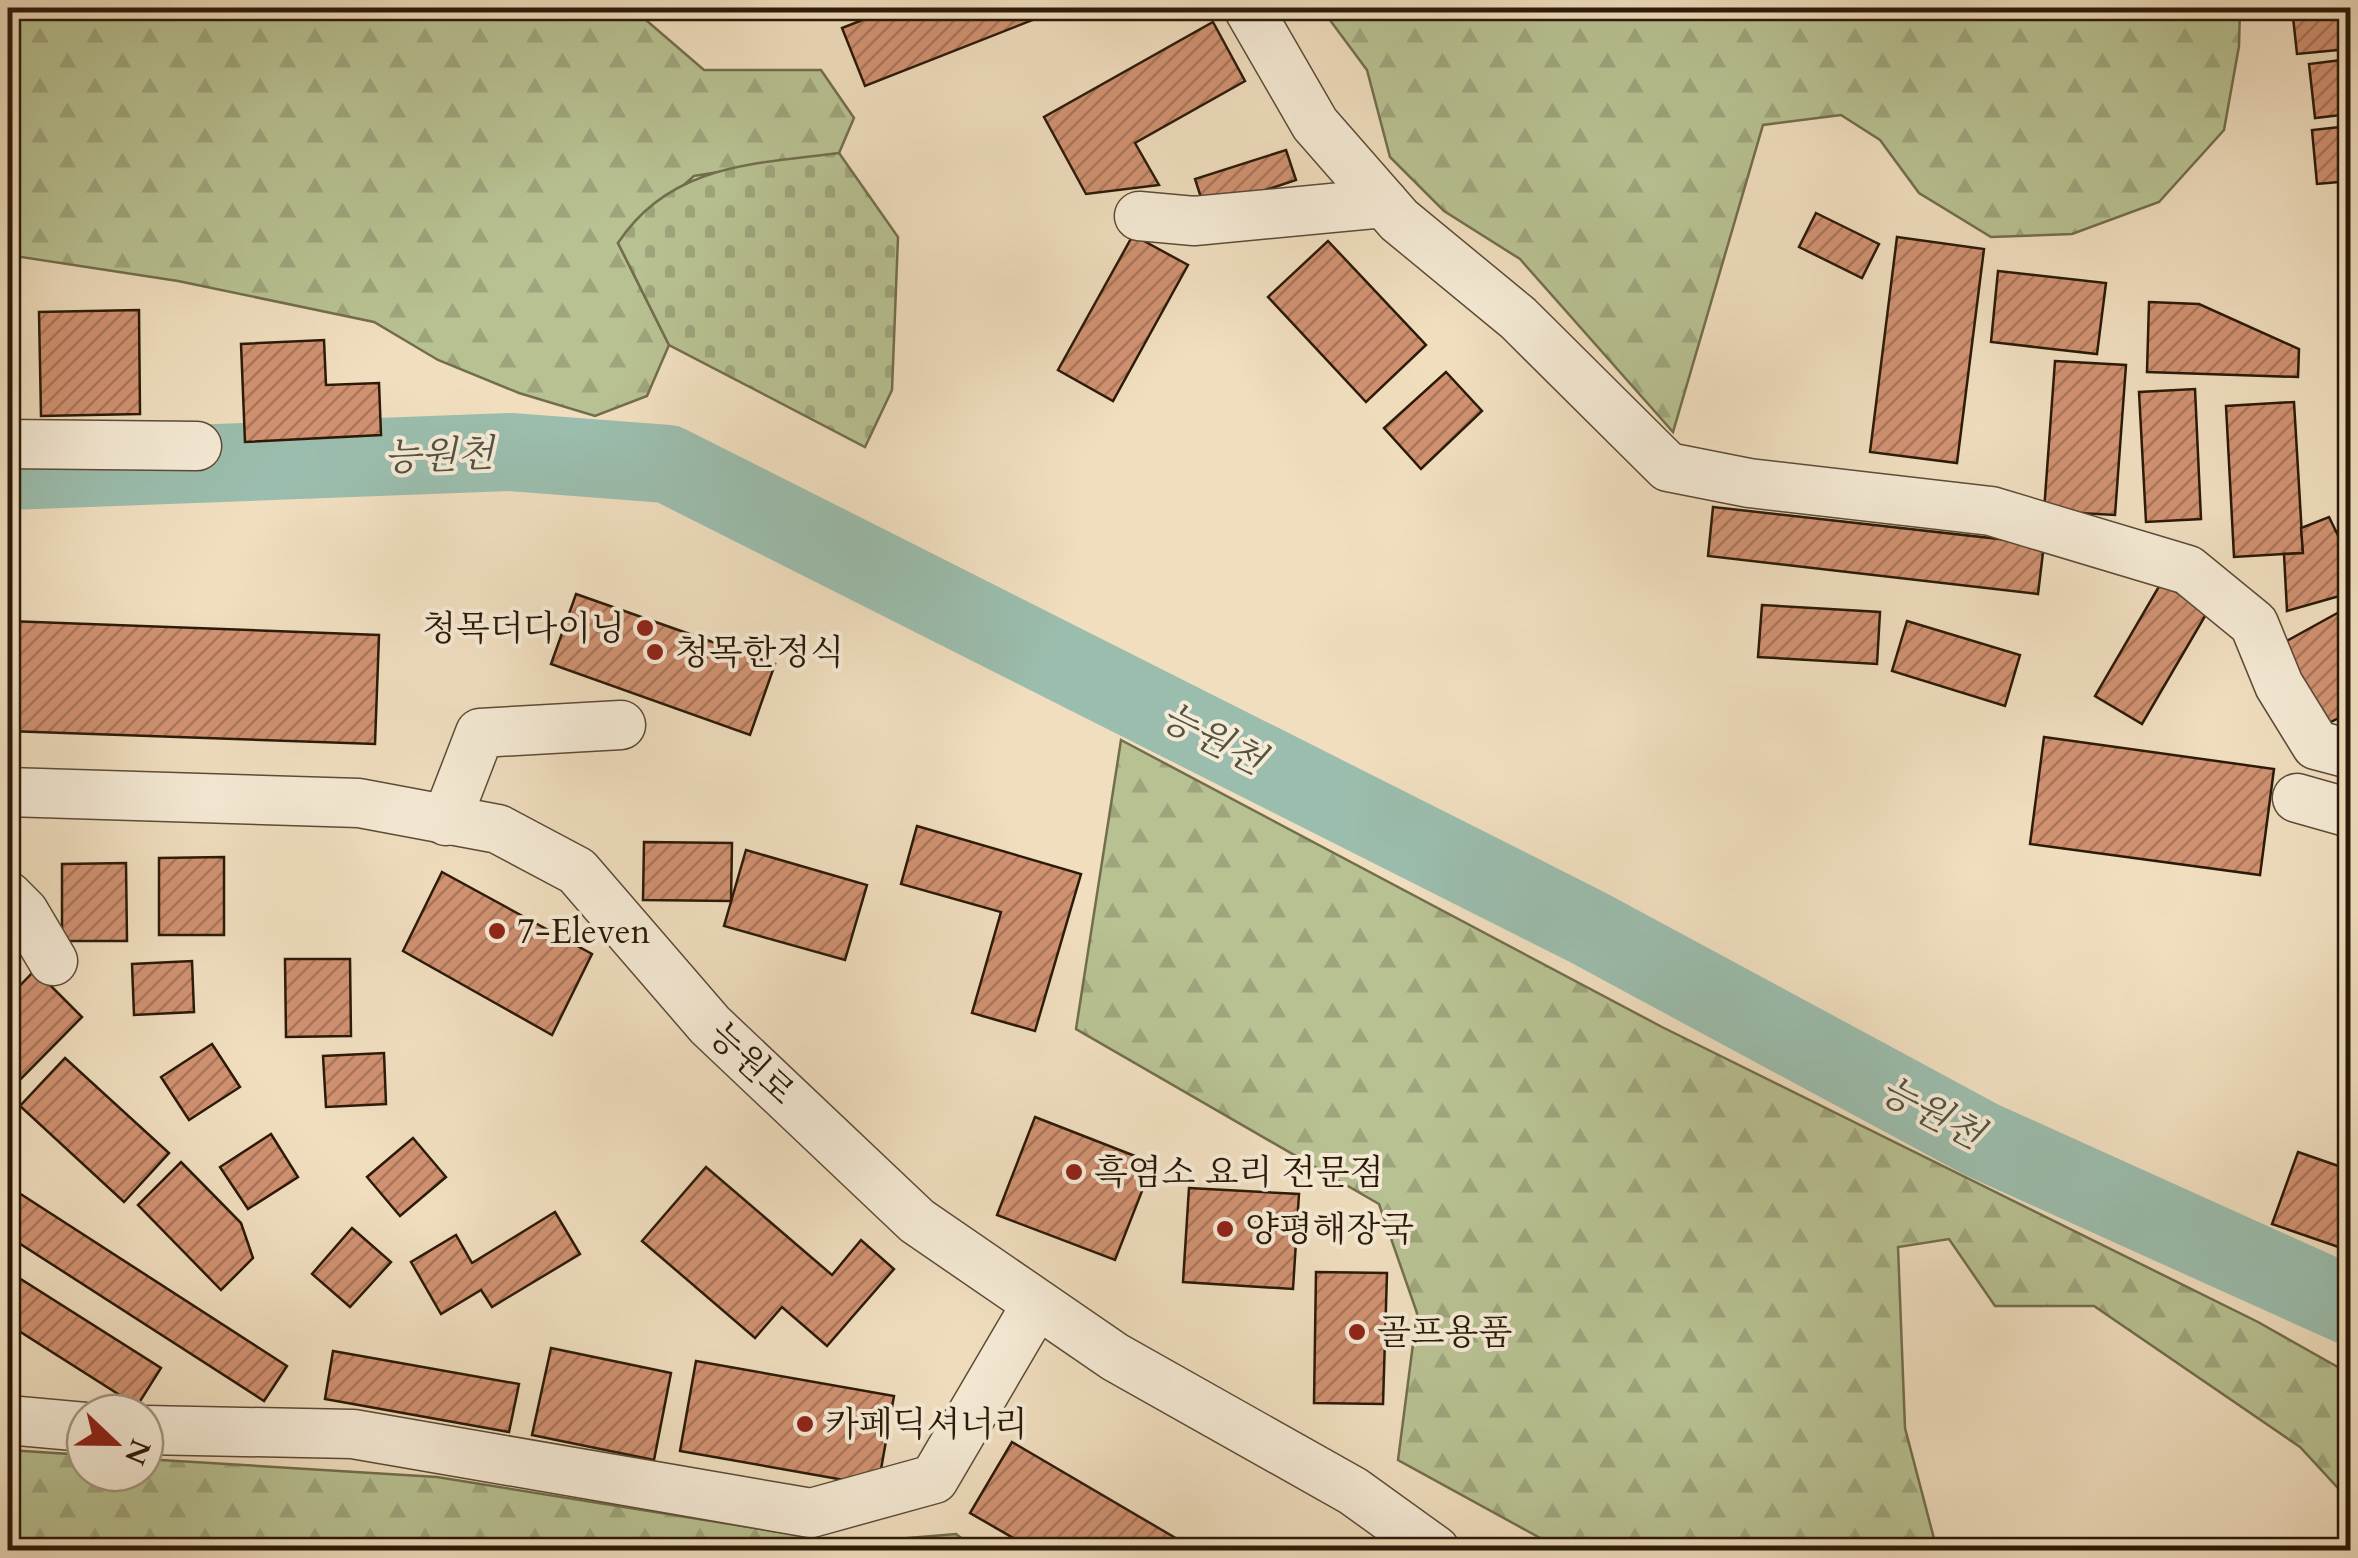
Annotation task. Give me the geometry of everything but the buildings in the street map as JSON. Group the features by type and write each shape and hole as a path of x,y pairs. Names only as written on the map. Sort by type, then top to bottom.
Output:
{"street":[{"path":"1248,8 1315,124 1384,203 1518,318 1668,467 1748,484 1991,511 2188,570 2254,624 2279,685 2316,745 2350,754"},
{"path":"1139,216 1194,221 1384,203"},
{"path":"8,444 197,446"},
{"path":"446,821 480,732 621,725"},
{"name":"능원로","path":"8,792 359,803 498,829 577,871 710,1025 917,1221 1115,1357 1353,1491 1435,1550"},
{"path":"2297,798 2350,813"},
{"path":"8,896 24,912 53,961"},
{"path":"165,1430 352,1434 812,1513 934,1479 1036,1304"},
{"path":"8,1420 65,1425"}],"green space":[{"path":"8,8 632,8 704,70 821,70 854,118 839,153 694,176 618,243 669,345 647,396 595,416 519,393 438,360 374,322 178,281 8,255"},
{"path":"1321,8 2240,8 2239,46 2224,130 2159,202 2072,234 1991,237 1919,193 1880,140 1841,115 1763,125 1673,432 1520,259 1444,211 1390,157 1367,70"},
{"path":"839,153 898,237 892,390 865,447 669,345 618,243 662,197 688,183 745,165"},
{"path":"1121,740 1662,1027 2258,1322 2350,1374 2350,1501 2300,1447 2094,1306 1995,1306 1949,1239 1898,1247 1905,1428 1937,1550 1562,1550 1398,1460 1417,1313 1379,1204 1076,1029"},
{"path":"8,1450 65,1454 65,1493 165,1493 165,1460 437,1477 848,1543 956,1534 977,1550 8,1550"}],"waterway":[{"name":"능원천","path":"8,471 510,452 668,464 1587,927 1982,1140 2350,1306"}],"place":[{"name":"청목더다이닝","path":"645,628"},
{"name":"청목한정식","path":"655,652"},
{"name":"7-Eleven","path":"497,931"},
{"name":"흑염소 요리 전문점","path":"1074,1172"},
{"name":"양평해장국","path":"1225,1229"},
{"name":"골프용품","path":"1357,1332"},
{"name":"카페딕셔너리","path":"805,1424"}]}
